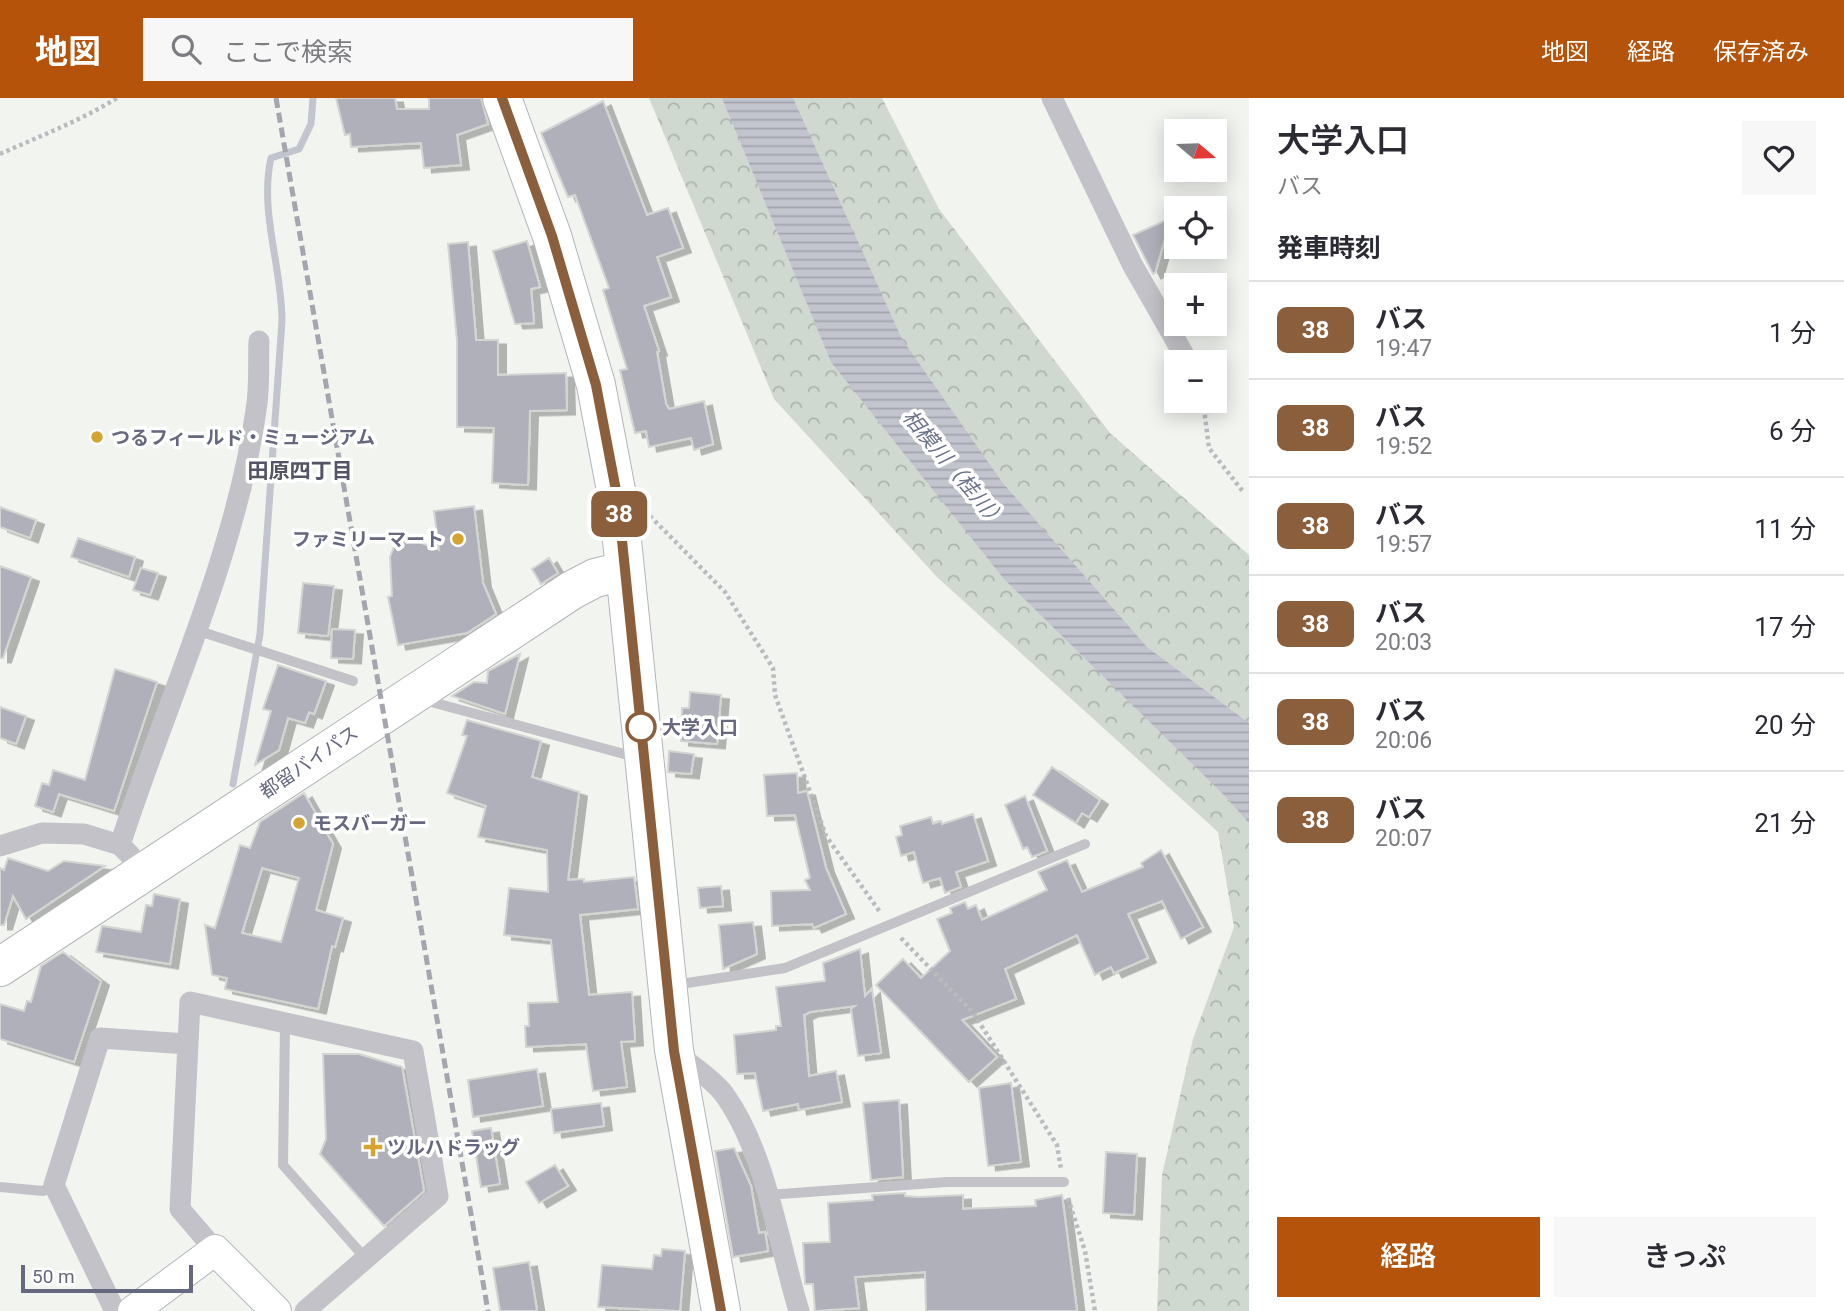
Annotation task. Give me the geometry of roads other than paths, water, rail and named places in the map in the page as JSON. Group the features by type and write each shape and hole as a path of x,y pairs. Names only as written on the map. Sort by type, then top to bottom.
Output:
{"highway":[{"path":"502,98 552,236 596,385 618,501 674,1051 721,1311"},
{"name":"都留バイパス","path":"0,967 129,860 411,696 572,590 595,579 624,571"}],"street":[{"path":"1052,98 1132,264 1181,350"},
{"path":"0,846 42,833 84,834 129,860 149,753 196,630 245,471 257,407 259,341"},
{"path":"276,1311 215,1250 180,1209 190,1002 413,1051 438,1196 306,1311"},
{"path":"114,1311 54,1185 100,1038 187,1044"},
{"path":"674,1051 722,1091 743,1125 767,1195 799,1311"},
{"path":"133,1311 215,1250"}],"lane":[{"path":"196,630 354,681"},
{"path":"411,696 645,760"},
{"path":"668,986 785,968 1085,844"},
{"path":"285,1025 283,1165 365,1258"},
{"path":"767,1195 947,1182 1064,1182"},
{"path":"0,1187 43,1191 54,1185"}],"water":[{"name":"相模川（桂川）","path":"722,98 793,98 902,339 1002,482 1147,647 1249,723 1249,823 1222,793 1004,579 831,362"}],"waterway":[{"path":"233,784 260,634 282,321 279,280 269,219 268,178 271,158 299,149 311,124 313,98"}],"railway":[{"path":"276,98 488,1311"}],"place":[{"name":"つるフィールド・ミュージアム","path":"97,437"},
{"name":"ファミリーマート","path":"458,539"},
{"name":"大学入口","path":"641,727"},
{"name":"モスバーガー","path":"299,823"},
{"name":"ツルハドラッグ","path":"373,1147"}],"district":[{"name":"田原四丁目","path":"300,471"}]}
